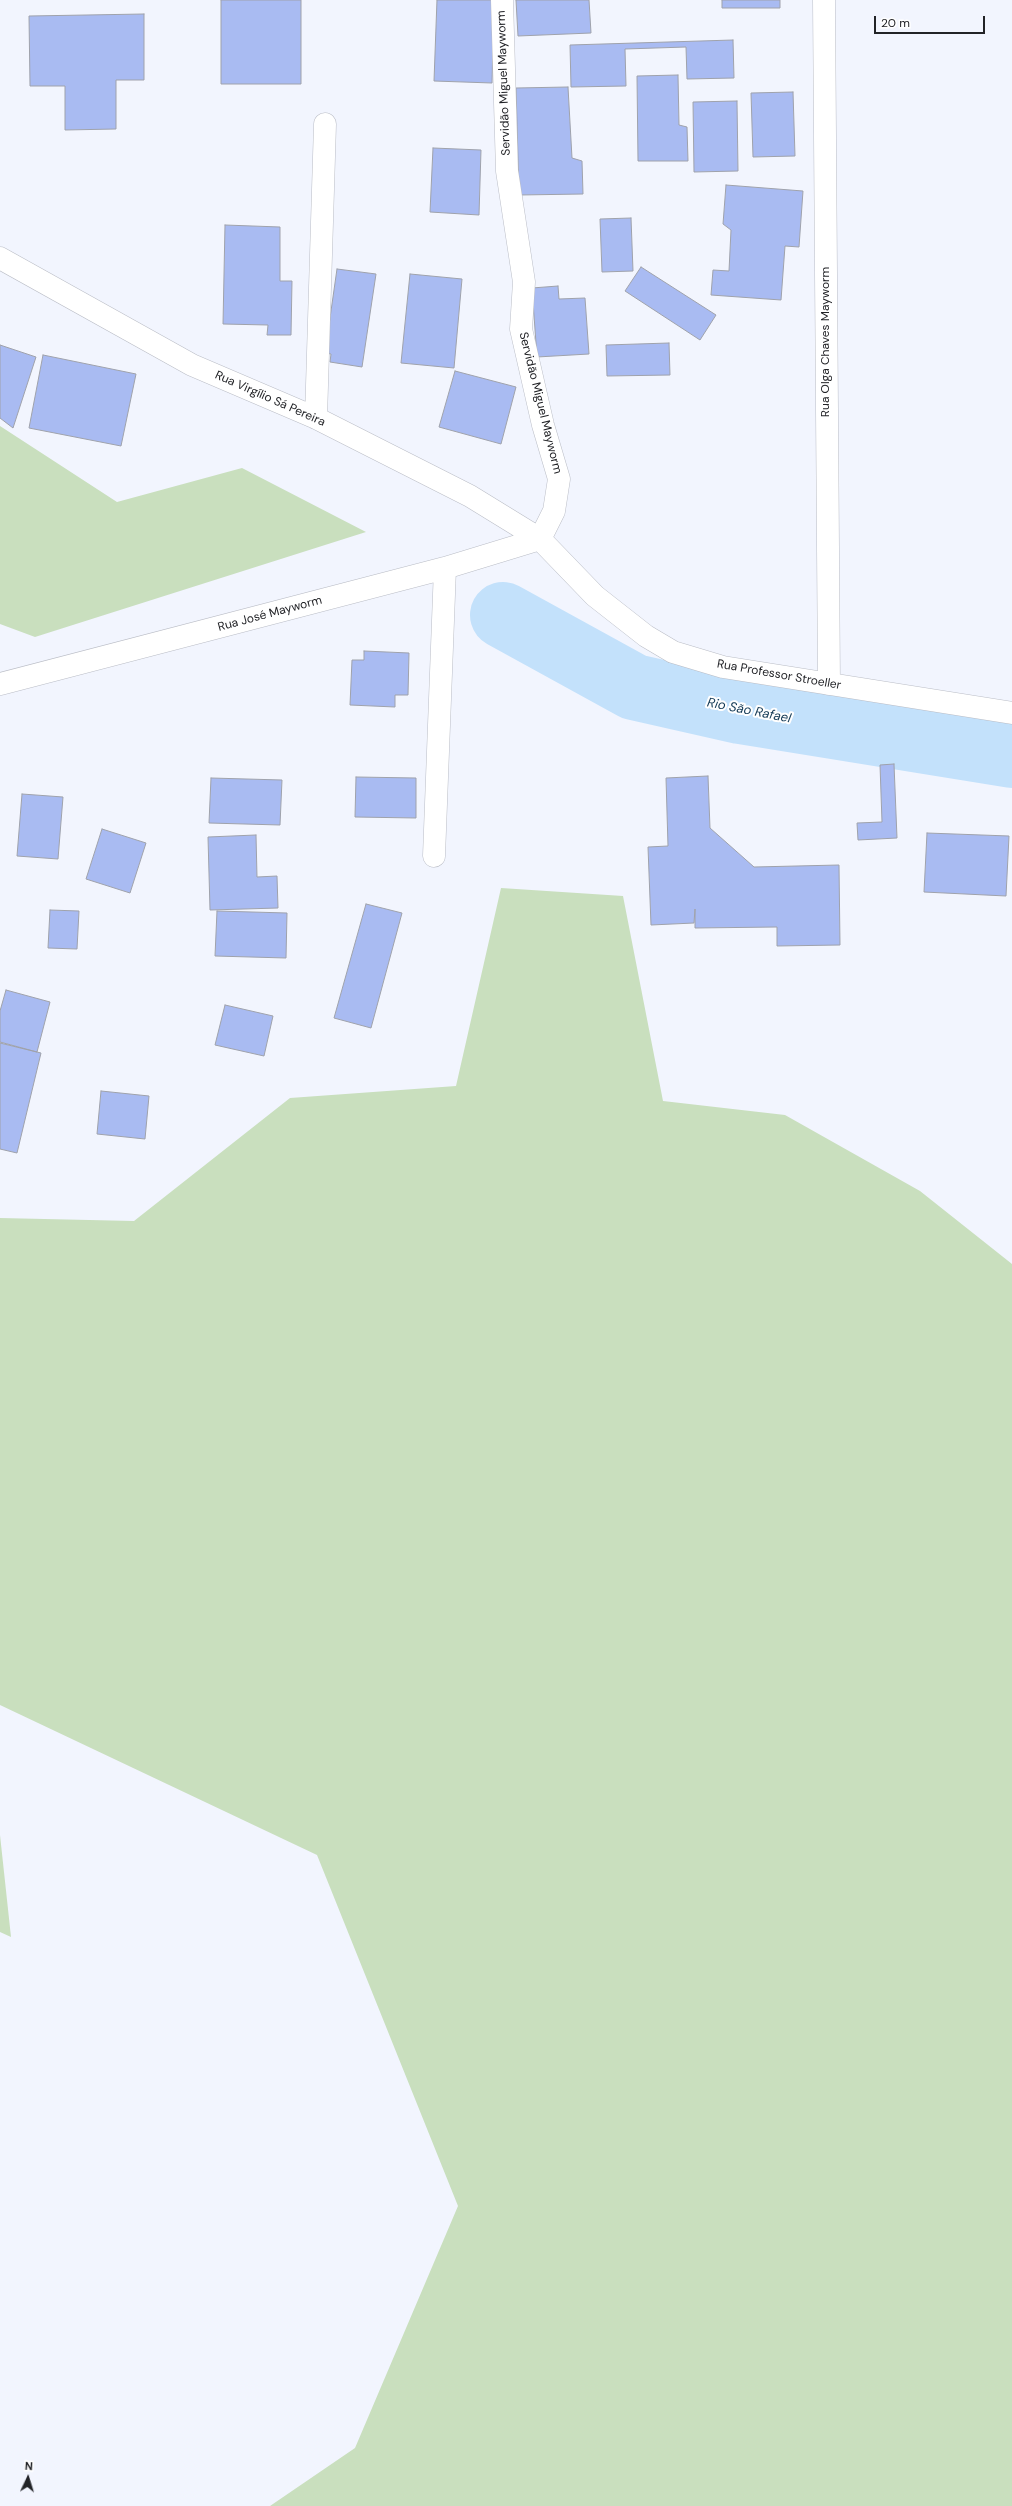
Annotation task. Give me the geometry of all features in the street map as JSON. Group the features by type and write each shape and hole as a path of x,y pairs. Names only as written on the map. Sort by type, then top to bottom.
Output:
{"street":[{"name":"Servidão Miguel Mayworm","path":"502,0 507,171 524,282 521,329 543,425 560,479 554,511 540,539"},
{"name":"Rua Olga Chaves Mayworm","path":"824,0 829,684"},
{"path":"316,418 325,124"},
{"name":"Rua Virgílio Sá Pereira","path":"0,258 192,365 316,418 470,496 540,539"},
{"name":"Rua José Mayworm","path":"0,684 445,568 540,539"},
{"name":"Rua Professor Stroeller","path":"540,539 595,596 646,636 673,652 723,667 1012,713"},
{"path":"434,856 445,568"}],"green space":[{"path":"0,426 117,502 242,468 366,532 35,637 0,624"},
{"path":"501,888 623,896 663,1101 785,1115 920,1191 1012,1264 1012,2506 270,2506 355,2448 458,2206 317,1855 0,1705 0,1218 134,1221 290,1098 456,1086"},
{"path":"0,1835 11,1937 0,1932"}],"building":[{"path":"221,0 301,0 301,84 221,84"},
{"path":"437,0 494,0 492,83 434,81"},
{"path":"516,0 589,0 591,33 518,36"},
{"path":"722,0 780,0 780,8 722,8"},
{"path":"144,14 144,80 116,80 116,129 65,130 65,86 30,86 29,16"},
{"path":"733,40 734,78 687,79 686,47 625,49 626,86 571,87 570,45"},
{"path":"678,75 679,125 687,127 688,161 638,161 637,76"},
{"path":"568,87 572,158 582,161 583,194 519,195 516,88"},
{"path":"793,92 795,156 753,157 751,93"},
{"path":"737,101 738,171 694,172 693,102"},
{"path":"433,148 481,150 479,215 430,212"},
{"path":"726,185 803,191 799,247 785,246 781,300 711,295 713,270 729,271 731,230 723,224"},
{"path":"631,218 633,271 602,272 600,219"},
{"path":"225,225 280,227 280,281 292,281 291,335 267,335 268,325 223,324"},
{"path":"641,267 716,315 700,340 625,291"},
{"path":"337,269 376,274 362,367 330,362 331,354 325,353"},
{"path":"410,274 462,279 454,368 401,363"},
{"path":"558,286 559,299 585,298 589,354 537,357 532,288"},
{"path":"669,343 670,375 607,376 606,345"},
{"path":"0,345 36,357 13,428 0,418"},
{"path":"43,355 136,374 121,446 29,428"},
{"path":"455,371 516,387 501,444 439,427"},
{"path":"364,651 409,653 408,695 395,695 395,707 350,705 352,660 364,660"},
{"path":"894,764 897,838 858,840 857,823 882,822 880,765"},
{"path":"708,776 710,828 754,867 839,865 840,945 777,946 777,927 695,928 695,909 694,923 651,925 648,847 668,846 666,778"},
{"path":"356,777 416,778 416,818 355,817"},
{"path":"211,778 282,780 280,825 209,823"},
{"path":"22,794 63,797 58,859 17,856"},
{"path":"102,829 146,843 130,893 86,879"},
{"path":"927,833 1009,836 1006,896 924,892"},
{"path":"256,835 257,877 277,876 278,908 210,910 208,837"},
{"path":"366,904 402,913 371,1028 334,1018"},
{"path":"50,910 79,911 77,949 48,948"},
{"path":"217,911 287,913 286,958 215,956"},
{"path":"6,990 50,1002 37,1052 0,1042 0,1011"},
{"path":"225,1005 273,1016 264,1056 215,1045"},
{"path":"0,1043 41,1053 17,1153 0,1149"},
{"path":"101,1091 149,1096 145,1139 97,1134"}],"waterway":[{"name":"Rio São Rafael","path":"503,615 634,687 740,711 1012,755"}]}
